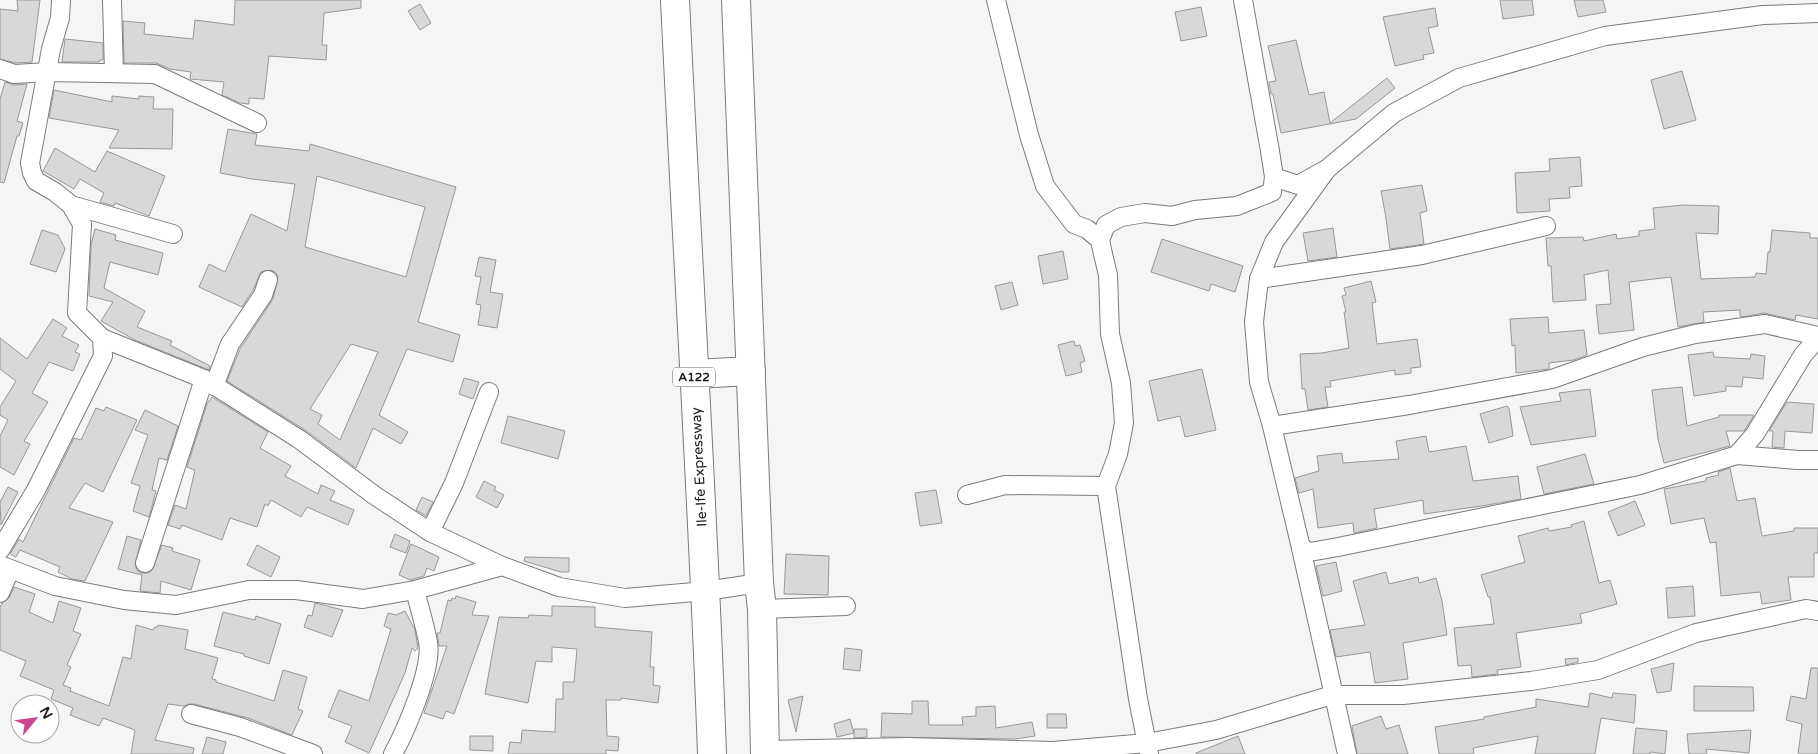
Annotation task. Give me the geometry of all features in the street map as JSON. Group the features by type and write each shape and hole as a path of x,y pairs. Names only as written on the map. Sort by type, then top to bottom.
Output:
{"highway":[{"name":"Ile-Ife Expressway","path":"675,0 706,591 712,754"},
{"path":"736,0 759,582 762,609 765,752"},
{"path":"694,374 751,371"}],"street":[{"path":"61,0 60,18 51,49 30,163 36,182 55,192 71,205 82,224 77,313 102,338 209,382 299,439 374,495 430,532 502,566 559,587 625,598 706,591 759,582"},
{"path":"112,0 114,73"},
{"path":"1148,749 1138,699 1106,486 1118,454 1124,423 1121,382 1110,334 1108,274 1100,240 1106,225 1121,217 1146,213 1172,216 1195,210 1237,206 1272,192 1274,177 1243,0"},
{"path":"998,1 1029,135 1045,186 1074,224 1087,229 1100,240"},
{"path":"1274,177 1298,185 1327,169 1394,113 1459,78 1605,36 1762,15 1818,13"},
{"path":"0,69 14,74 48,72 154,74 257,123"},
{"path":"1327,169 1274,242 1260,279 1254,322 1259,382 1272,426 1301,548 1332,695 1347,754"},
{"path":"71,205 173,234"},
{"path":"1260,279 1422,255 1546,226"},
{"path":"145,563 209,382 230,344 263,295 268,280"},
{"path":"1272,426 1409,405 1552,379 1643,347 1695,334 1766,324 1818,337 1803,355 1755,434 1737,455"},
{"path":"0,550 36,490 91,382 103,356 102,338"},
{"path":"430,532 454,483 490,392"},
{"path":"1301,548 1310,552 1338,547 1640,486 1737,455 1818,460"},
{"path":"967,495 1005,484 1106,486"},
{"path":"0,593 5,568 55,586 124,600 176,605 249,590 296,590 363,599 414,590 502,566"},
{"path":"393,754 427,671 429,644 414,590"},
{"path":"762,609 846,606"},
{"path":"765,752 815,752 908,747 1053,751 1148,749 1332,695 1403,696 1598,670 1696,633 1806,609 1818,611"},
{"path":"191,714 240,726 312,754"}],"building":[{"path":"17,0 40,0 32,62 16,63 0,59 0,9 18,11"},
{"path":"235,0 361,0 361,8 324,13 322,45 327,45 326,60 269,56 264,99 249,98 249,104 240,103 222,95 224,82 190,79 191,72 170,69 156,63 124,63 123,21 145,23 144,34 193,39 195,20 234,25"},
{"path":"1500,0 1532,0 1534,15 1503,19"},
{"path":"1574,0 1603,0 1606,12 1578,17"},
{"path":"420,4 431,23 420,30 408,11"},
{"path":"1201,7 1207,36 1181,41 1175,12"},
{"path":"1435,8 1438,26 1428,28 1434,53 1423,55 1424,59 1395,66 1383,17"},
{"path":"65,39 103,43 103,60 99,62 62,62"},
{"path":"1296,40 1309,95 1324,92 1330,123 1387,78 1395,88 1356,119 1281,133 1269,82 1276,81 1268,46"},
{"path":"1682,71 1696,120 1664,129 1651,80"},
{"path":"5,82 14,85 27,84 17,121 23,123 19,136 17,136 4,183 0,182 0,99"},
{"path":"54,90 112,102 112,96 139,99 139,96 154,97 153,109 173,109 172,149 109,148 119,130 49,118"},
{"path":"228,129 257,134 255,145 309,151 310,144 456,187 418,322 460,335 453,362 407,349 379,415 408,432 401,444 373,428 356,468 305,430 227,381 240,349 273,299 278,277 271,270 261,272 253,290 242,307 199,287 209,264 225,272 251,214 287,231 295,184 220,173","holes":["317,176 425,207 406,277 305,247","351,344 378,352 340,440 318,424 322,415 310,409"]},
{"path":"55,148 95,172 107,151 165,176 149,216 115,203 114,206 100,202 104,193 80,179 74,189 43,171"},
{"path":"1580,157 1582,186 1569,187 1570,198 1549,199 1550,211 1517,213 1515,173 1550,171 1549,159"},
{"path":"1422,185 1427,211 1420,213 1424,244 1390,249 1381,191"},
{"path":"1683,205 1719,206 1718,234 1696,233 1701,279 1755,277 1756,273 1766,274 1772,230 1810,233 1810,238 1818,238 1818,319 1796,315 1795,320 1764,313 1742,317 1740,316 1740,310 1703,312 1704,322 1678,327 1671,277 1629,282 1634,330 1599,334 1596,305 1611,304 1608,270 1584,275 1586,300 1553,302 1551,266 1548,266 1546,238 1583,237 1584,241 1616,234 1617,239 1639,236 1639,231 1655,229 1653,208"},
{"path":"1333,228 1337,257 1308,261 1303,233"},
{"path":"95,229 116,235 115,240 163,253 158,275 110,262 104,288 145,311 137,327 172,341 170,345 210,366 209,370 135,340 101,321 113,302 89,296 91,245"},
{"path":"42,230 58,235 65,249 56,272 30,264"},
{"path":"1162,239 1243,266 1235,292 1211,284 1209,291 1151,272"},
{"path":"1063,251 1068,279 1043,284 1038,256"},
{"path":"479,257 496,260 490,292 503,294 497,328 478,325 481,305 476,304 481,277 475,276"},
{"path":"1371,281 1376,302 1372,303 1377,344 1417,339 1421,367 1411,368 1411,373 1395,375 1395,370 1330,381 1331,387 1325,387 1328,407 1308,410 1305,389 1302,389 1300,354 1322,353 1349,348 1344,312 1346,312 1342,296 1346,295 1344,288"},
{"path":"1012,282 1018,305 1001,310 995,286"},
{"path":"1548,317 1549,333 1584,330 1587,355 1574,360 1549,363 1549,369 1516,373 1515,345 1512,346 1510,319"},
{"path":"53,319 67,328 62,336 79,345 75,352 80,354 73,371 49,362 32,393 48,402 24,441 30,444 14,475 0,467 0,436 8,420 0,415 0,407 16,381 0,369 0,338 27,359"},
{"path":"1074,341 1075,346 1080,345 1085,361 1080,363 1082,372 1066,376 1058,345"},
{"path":"1713,352 1714,357 1750,359 1751,354 1765,356 1763,379 1743,377 1742,387 1726,386 1726,391 1694,396 1688,355"},
{"path":"1202,369 1216,430 1185,437 1180,416 1158,421 1149,381"},
{"path":"464,378 479,382 473,399 459,394"},
{"path":"1682,387 1687,426 1719,417 1719,415 1754,415 1744,431 1726,431 1730,446 1664,463 1658,439 1652,390"},
{"path":"1590,389 1596,436 1531,445 1520,407 1561,401 1559,393"},
{"path":"212,397 268,432 260,448 291,466 285,476 318,494 321,485 335,491 330,500 354,510 348,525 307,507 301,517 271,500 268,506 265,504 257,527 230,518 222,540 182,525 180,529 168,525 175,505 186,509 195,470 187,467 207,404"},
{"path":"1787,402 1814,404 1812,433 1785,431 1784,448 1772,447 1773,431 1769,431"},
{"path":"1507,406 1509,408 1513,436 1489,443 1480,414"},
{"path":"106,407 137,420 103,492 85,483 69,508 113,522 85,581 72,579 58,572 60,567 20,550 16,557 10,554 19,539 23,542 74,438 81,440 96,408 104,411"},
{"path":"145,410 178,426 167,460 159,458 152,490 156,491 149,517 133,511 140,486 131,483 148,435 135,430"},
{"path":"508,416 565,431 558,459 501,443"},
{"path":"1426,436 1429,452 1466,446 1473,481 1518,476 1521,499 1424,514 1423,500 1374,509 1377,528 1354,533 1353,523 1318,528 1313,489 1299,493 1295,478 1319,471 1317,456 1342,453 1343,463 1399,459 1396,441"},
{"path":"1585,454 1594,484 1544,494 1537,467"},
{"path":"1730,468 1737,501 1755,498 1762,536 1794,531 1794,528 1818,528 1818,553 1814,553 1814,577 1788,577 1791,600 1762,604 1760,592 1721,596 1716,542 1710,543 1704,518 1671,524 1664,489 1706,481 1706,478 1719,475 1718,472"},
{"path":"484,481 496,487 494,490 504,495 497,508 476,497"},
{"path":"8,487 18,492 1,525 0,502"},
{"path":"936,490 942,523 920,526 915,493"},
{"path":"422,497 433,502 426,516 416,510"},
{"path":"1635,501 1645,525 1618,536 1608,512"},
{"path":"1584,521 1599,583 1610,580 1617,604 1580,614 1582,623 1516,633 1521,667 1497,670 1498,674 1472,677 1471,665 1458,666 1454,628 1494,624 1490,597 1488,597 1481,575 1525,562 1518,536 1548,528 1549,531 1572,527 1571,525"},
{"path":"395,534 410,541 406,553 390,547"},
{"path":"127,536 141,540 135,565 141,573 148,573 152,570 162,545 173,548 172,551 200,560 191,590 161,581 160,593 140,591 142,575 118,569"},
{"path":"411,544 439,557 434,571 427,568 424,576 410,580 399,575"},
{"path":"257,545 280,557 271,577 247,565"},
{"path":"786,554 829,556 828,595 784,594"},
{"path":"525,557 569,558 569,572 561,572 524,561"},
{"path":"1336,562 1342,591 1323,596 1316,566"},
{"path":"1386,572 1389,584 1418,577 1419,583 1436,578 1442,601 1447,635 1403,643 1408,679 1375,683 1370,652 1336,657 1330,630 1365,625 1353,581"},
{"path":"1693,586 1695,616 1668,618 1666,588"},
{"path":"14,587 35,594 29,612 53,623 59,601 81,608 73,631 81,634 67,665 71,667 63,685 71,688 70,691 109,706 123,657 131,659 136,625 153,630 158,625 188,630 185,649 218,658 212,679 216,680 216,682 274,701 283,670 307,677 298,709 303,711 292,735 248,718 194,704 184,706 168,704 155,740 194,748 193,754 131,754 135,730 103,718 99,726 70,715 73,708 60,703 60,694 53,694 54,690 20,676 26,661 0,650 0,608 2,603 9,598"},
{"path":"456,596 476,602 472,615 489,616 454,714 446,711 443,719 424,713 447,646 439,646 437,633 440,633 448,600 455,599"},
{"path":"315,603 343,610 332,637 304,627 308,615 312,616"},
{"path":"552,606 595,607 595,627 652,632 650,667 654,667 653,685 660,686 658,703 621,698 621,700 606,700 607,736 619,737 618,751 606,750 606,754 508,754 510,742 521,743 522,730 555,732 556,699 563,699 563,682 574,682 577,649 552,647 552,662 536,661 528,703 485,694 499,617 528,618 529,615 552,616"},
{"path":"405,611 415,630 418,648 415,651 412,648 405,673 369,753 345,742 352,726 328,717 339,690 369,701 391,629 384,626 388,613 396,615"},
{"path":"223,612 255,620 256,616 281,624 269,664 244,656 244,654 214,646"},
{"path":"845,648 862,650 860,671 843,669"},
{"path":"1578,658 1578,662 1566,665 1565,659"},
{"path":"1674,663 1671,691 1657,693 1651,669"},
{"path":"1811,668 1818,668 1818,754 1798,754 1802,724 1786,720 1791,696 1806,699"},
{"path":"1694,686 1753,687 1754,711 1694,711"},
{"path":"1590,693 1612,698 1613,693 1636,695 1634,723 1601,718 1595,754 1535,754 1538,736 1473,748 1474,754 1439,754 1435,727 1484,719 1484,717 1536,707 1536,699 1588,707"},
{"path":"803,696 796,732 788,700"},
{"path":"912,701 928,701 929,725 963,725 962,717 976,716 976,707 995,706 996,728 1032,722 1035,736 1015,739 881,737 882,713 912,714"},
{"path":"1047,714 1066,714 1067,728 1047,728"},
{"path":"1381,716 1386,729 1399,725 1408,754 1357,754 1352,726"},
{"path":"850,719 854,733 837,737 834,724"},
{"path":"1636,728 1667,731 1665,754 1650,752 1650,754 1633,754"},
{"path":"854,729 867,729 867,737 854,738"},
{"path":"1751,730 1749,753 1706,749 1707,754 1689,754 1687,734"},
{"path":"470,736 493,736 493,751 470,750"},
{"path":"1238,736 1245,754 1196,754 1196,753"},
{"path":"207,737 226,742 223,754 202,754"}]}
